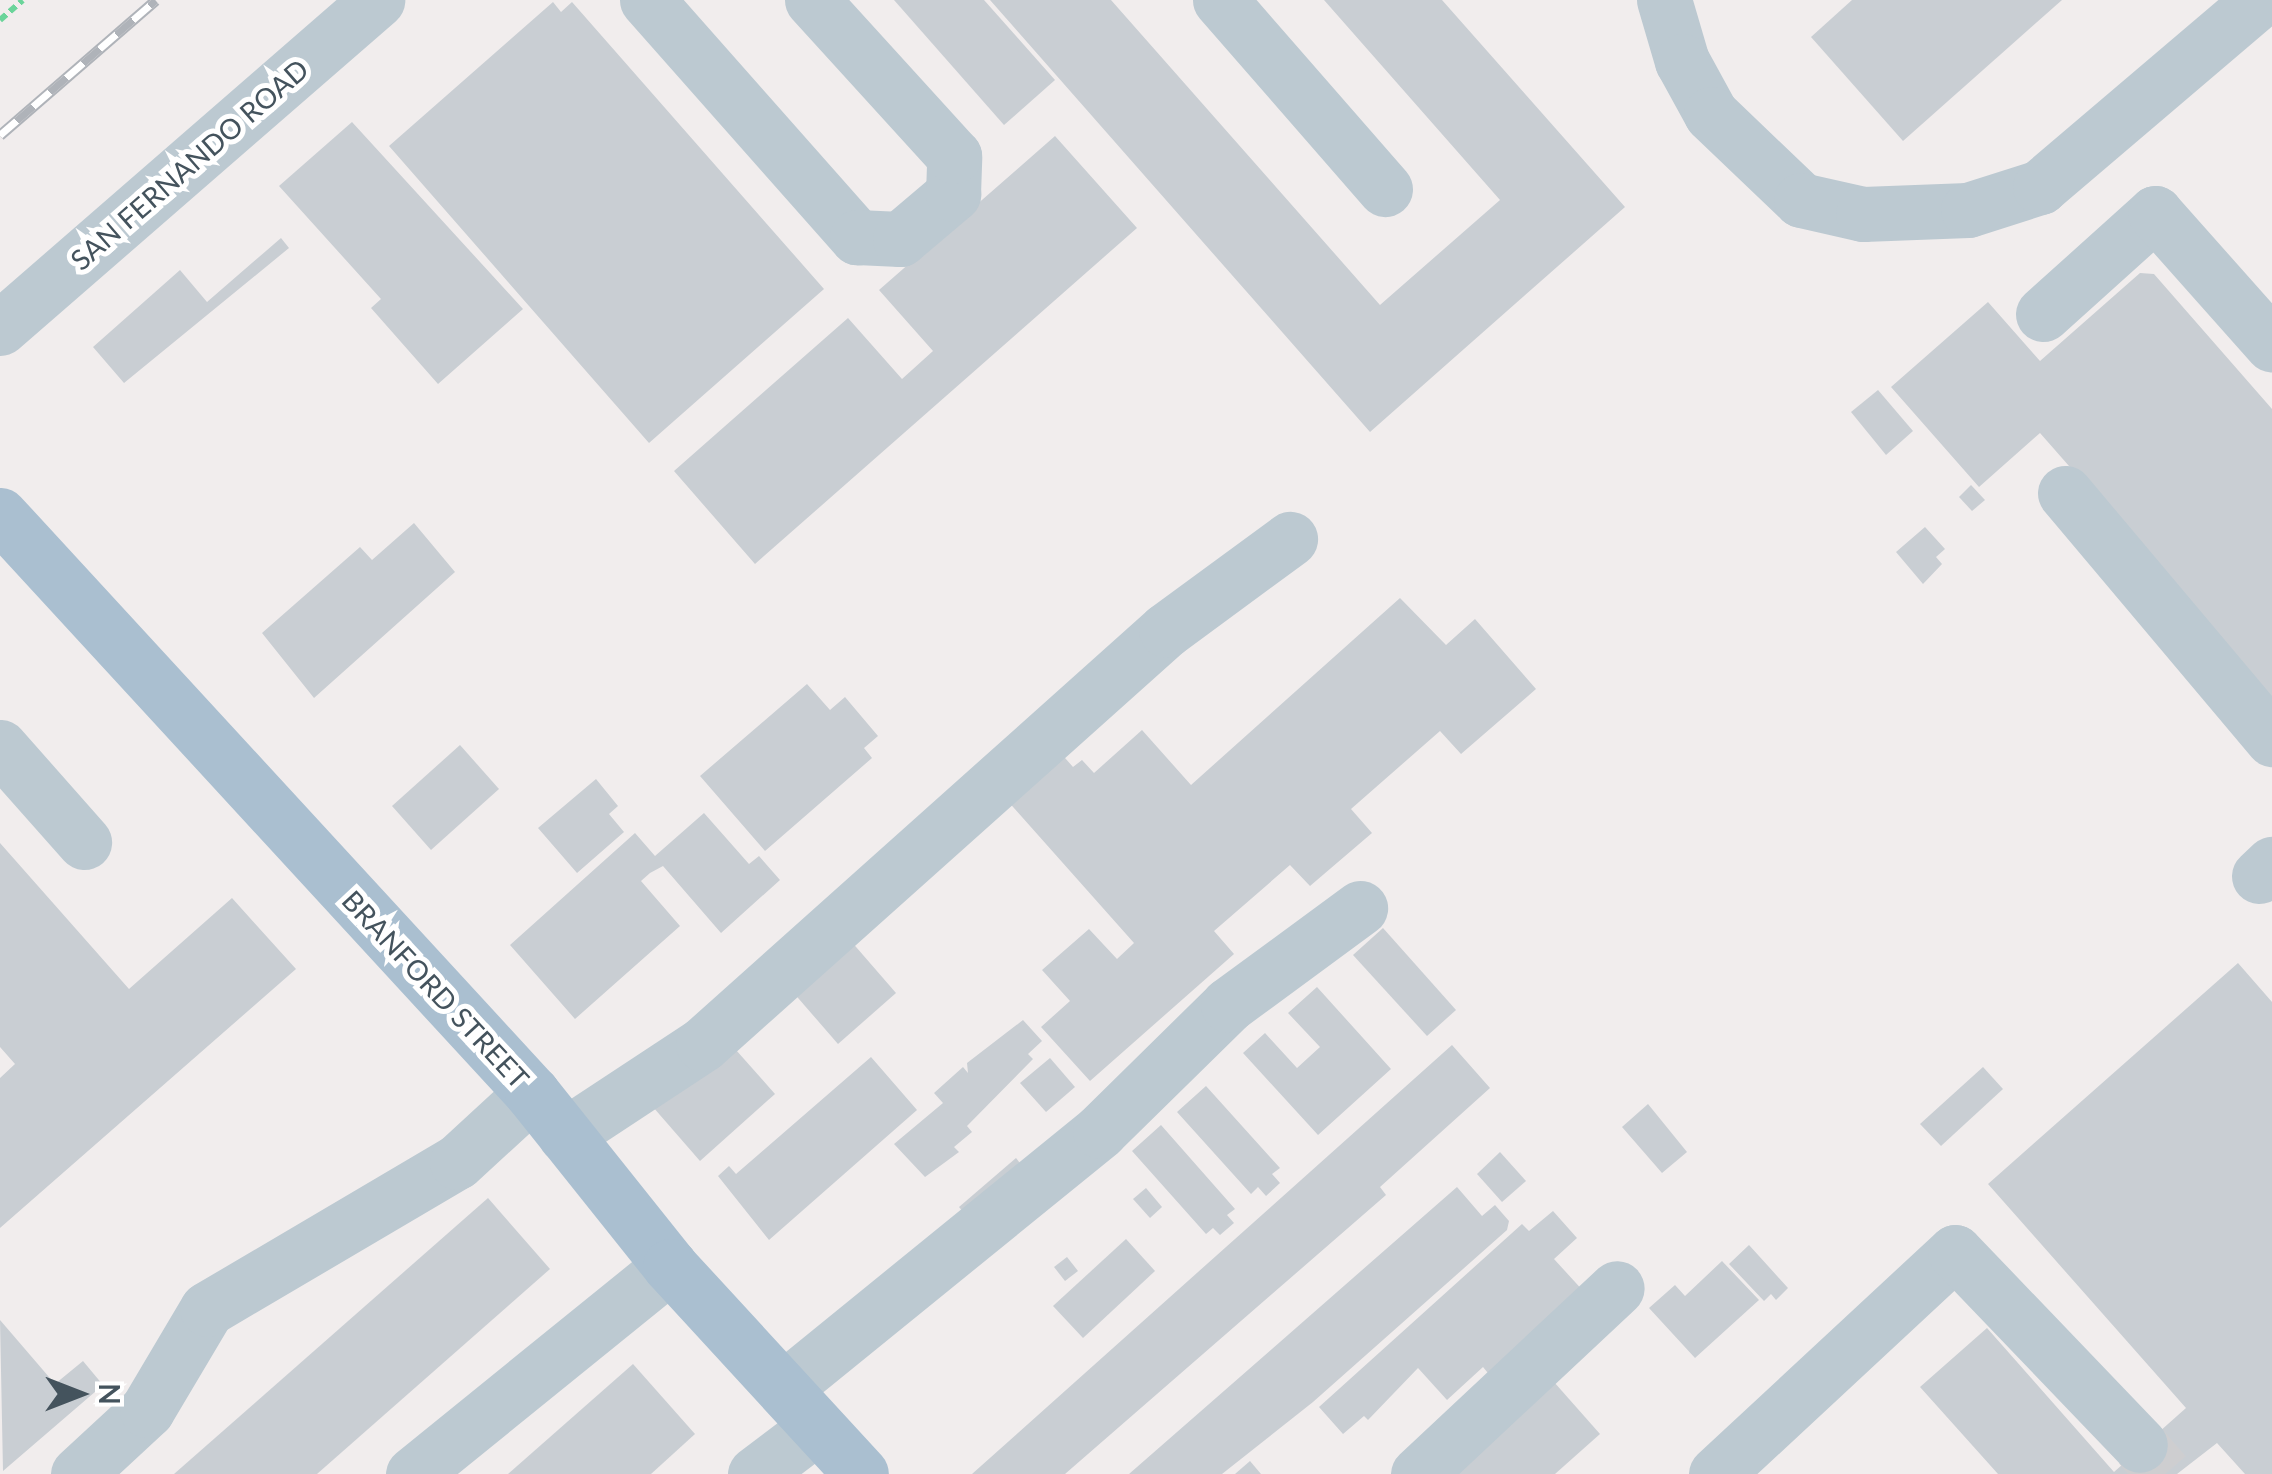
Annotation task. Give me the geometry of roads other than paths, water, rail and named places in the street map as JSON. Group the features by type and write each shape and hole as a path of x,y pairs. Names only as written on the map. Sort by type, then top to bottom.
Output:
{"main road":[{"name":"BRANFORD STREET","path":"0,515 548,1114 670,1266 861,1474"}],"street":[{"name":"SAN FERNANDO ROAD","path":"0,328 377,0"},
{"path":"647,0 858,237 900,239 953,194 954,156 812,0"},
{"path":"1220,0 1385,189"},
{"path":"1664,0 1682,60 1712,114 1801,200 1863,214 1968,210 2040,187 2260,0"},
{"path":"2043,314 2155,214 2272,345"},
{"path":"2065,493 2272,739"},
{"path":"78,1474 148,1410 208,1309 457,1162 548,1114 703,1044 1166,630 1290,539"},
{"path":"0,748 84,842"},
{"path":"754,1474 801,1408 1100,1131 1228,1005 1360,908"},
{"path":"1716,1474 1956,1252 2140,1445"},
{"path":"412,1474 670,1266"},
{"path":"1418,1474 1617,1288"}],"tunnel":[{"path":"2140,1445 2165,1474"}],"railway":[{"path":"0,135 156,0"}]}
